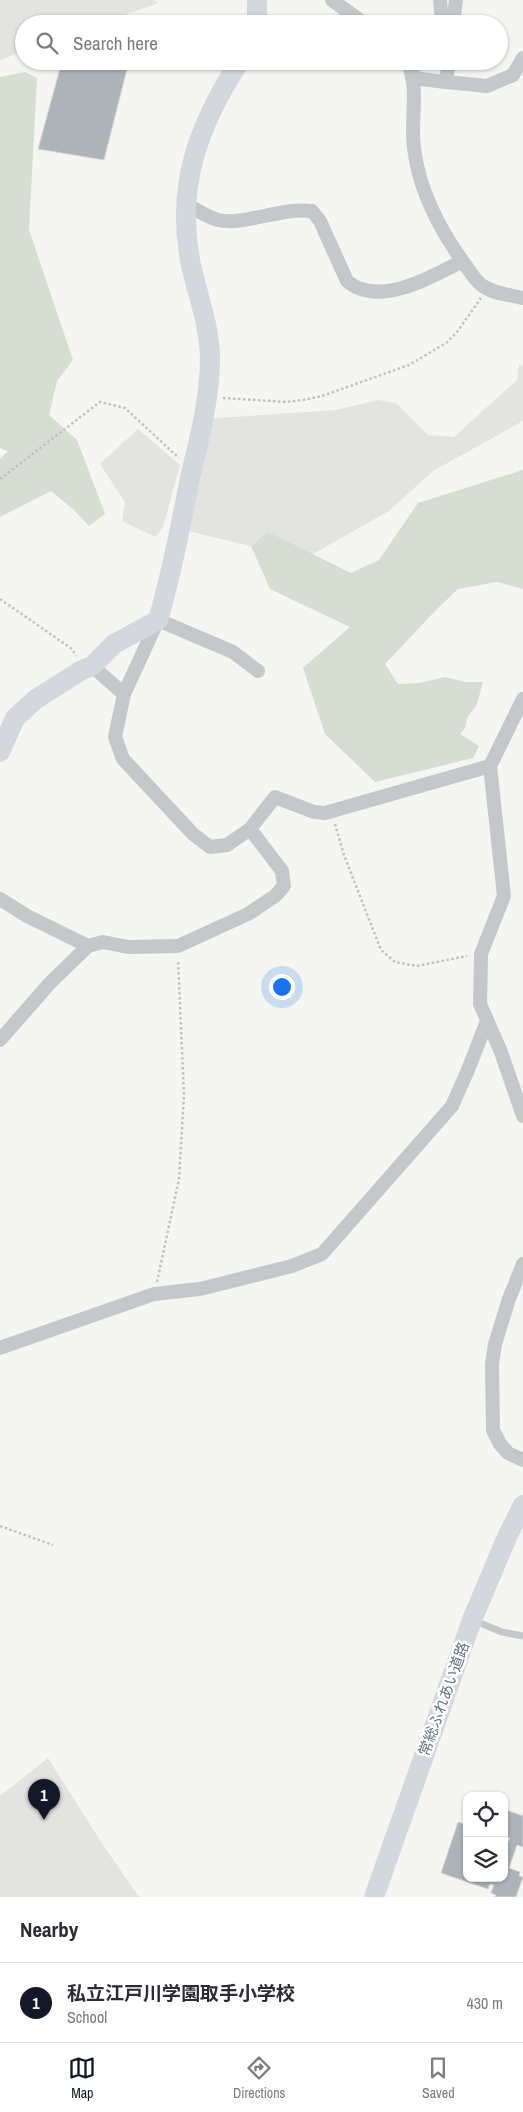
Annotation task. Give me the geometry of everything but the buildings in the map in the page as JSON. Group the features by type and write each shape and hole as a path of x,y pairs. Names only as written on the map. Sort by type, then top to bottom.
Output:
{"street":[{"path":"257,0 257,15"},
{"path":"332,0 353,15"},
{"path":"440,0 441,15"},
{"path":"454,15 456,0"},
{"path":"413,70 446,82 487,86 514,75 523,58"},
{"path":"234,70 217,98 205,124 190,174 185,234 208,331 210,358 207,397 170,579 158,620 124,694 116,737 123,759 193,834 210,847 227,845 250,829 275,797 314,812 331,811 490,766"},
{"path":"410,70 414,148 418,166 434,212 462,261 476,279 487,289 523,298"},
{"path":"446,82 448,70"},
{"path":"186,204 219,220 240,220 286,211 312,211 320,220 347,281 355,288 370,293 415,285 462,261"},
{"path":"0,752 15,718 36,699 87,668 114,644 158,620"},
{"path":"158,620 233,652 258,671"},
{"path":"87,668 124,694"},
{"path":"523,699 519,714 490,766 504,896 481,954 480,1004 501,1052 523,1116"},
{"path":"0,1040 50,983 88,946 103,942 128,947 178,946 248,914 275,896 284,886 282,871 250,829"},
{"path":"0,899 27,916 88,946"},
{"path":"0,1348 154,1294 200,1289 292,1266 322,1254 452,1106 487,1021"},
{"path":"523,1264 509,1299 495,1344 492,1364 493,1430 500,1444 508,1453 523,1460"},
{"name":"常総ふれあい道路","path":"374,1897 472,1620 507,1537 523,1505"}],"lane":[{"path":"472,1620 502,1632 523,1636"}],"path":[{"path":"207,397 286,402 303,400 322,396 409,364 446,343 457,332 487,289"},
{"path":"0,479 100,402 125,408 170,451 193,468"},
{"path":"0,599 72,649 87,668"},
{"path":"331,811 344,855 380,950 395,962 417,966 481,954"},
{"path":"154,1294 179,1179 184,1096 178,946"},
{"path":"0,1526 53,1545"}],"shaded area":[{"path":"0,0 154,0 158,3 125,15 15,15 15,54 0,60"},
{"path":"25,72 37,78 29,230 73,360 57,381 49,415 77,440 105,514 89,526 74,510 51,491 0,517 0,459 8,451 0,448 0,77"},
{"path":"519,364 523,366 523,421 433,471 389,511 304,559 188,531 203,419 336,410 378,400 396,403 428,435 454,437 517,380"},
{"path":"138,429 180,465 163,527 155,537 122,521 125,502 100,464"},
{"path":"523,470 523,589 497,582 458,589 385,664 398,684 420,683 445,677 465,682 483,682 477,704 467,718 465,728 460,734 479,746 473,758 375,782 325,734 303,668 350,627 270,589 251,546 268,532 351,573 379,560 418,503"},
{"path":"48,1758 103,1845 139,1897 0,1897 0,1796"}],"place":[{"name":"私立江戸川学園取手小学校","path":"44,1820"}]}
